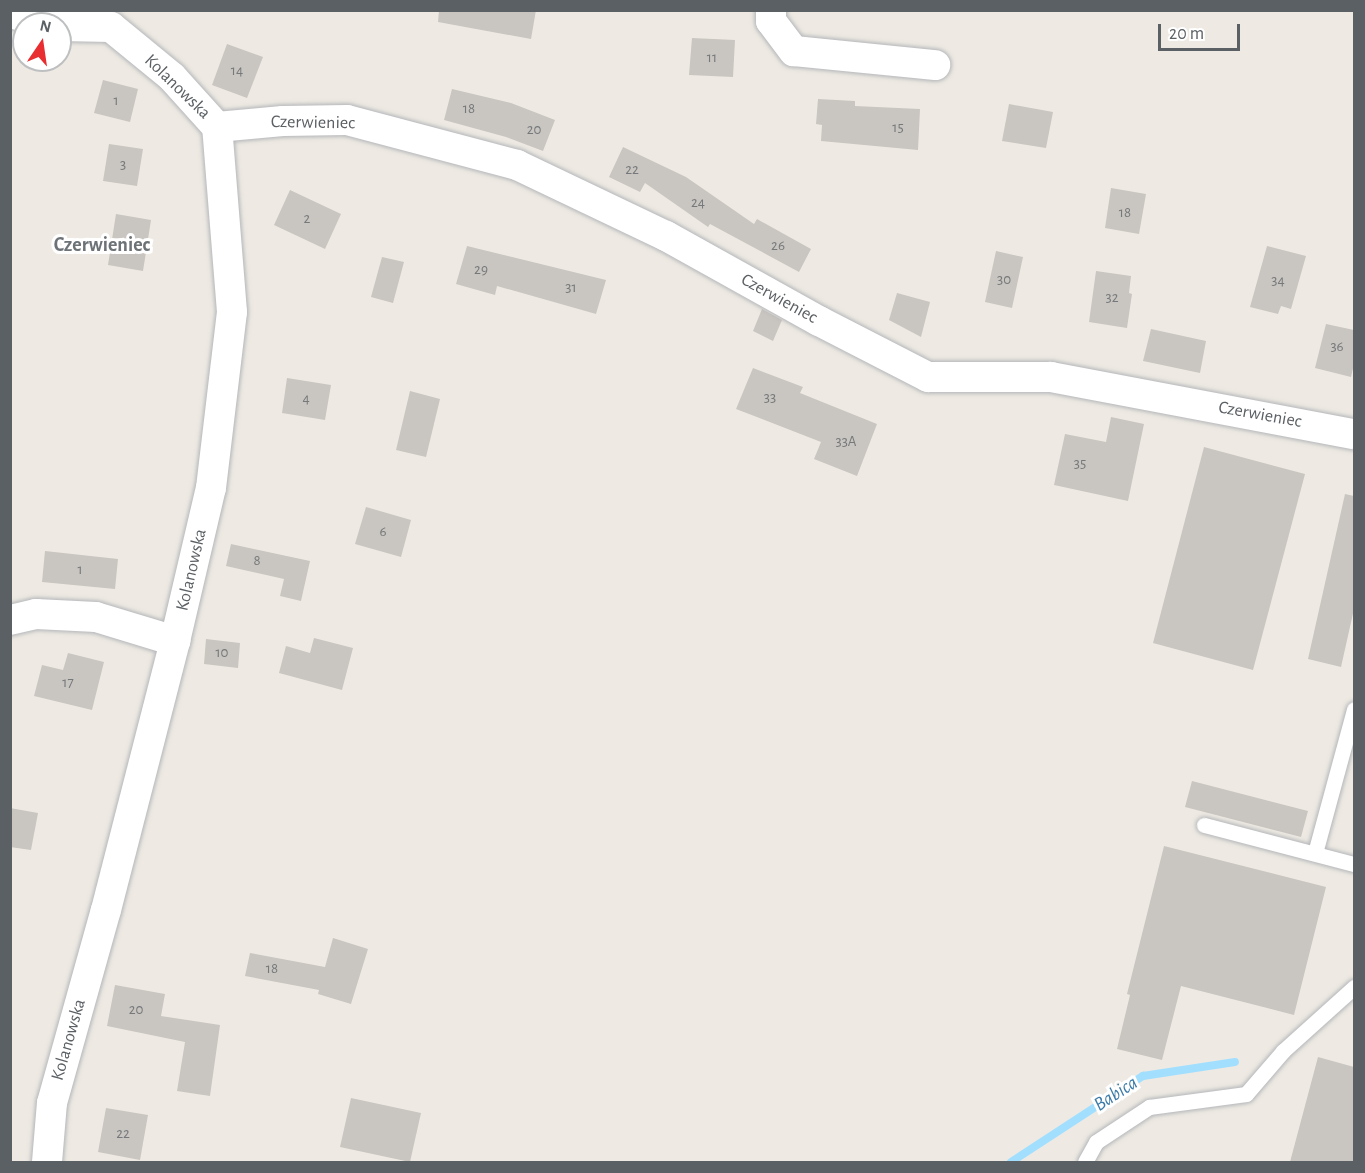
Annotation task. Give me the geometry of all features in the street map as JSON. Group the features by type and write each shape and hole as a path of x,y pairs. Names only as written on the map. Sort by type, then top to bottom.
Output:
{"street":[{"path":"771,10 771,21 794,51 934,65"},
{"path":"72,24 113,19"},
{"name":"Kolanowska","path":"47,1162 52,1103 175,641 211,488 232,312 218,127 172,77 113,19"},
{"name":"Czerwieniec","path":"218,127 283,121 347,120 517,165 666,236 819,321 928,377 1051,377 1354,434"},
{"path":"10,620 36,614 96,617 175,641"}],"lane":[{"path":"1315,853 1354,709"},
{"path":"1204,825 1354,864"},
{"path":"1085,1162 1096,1142 1149,1107 1246,1094 1283,1051 1354,987"}],"building":[{"path":"439,10 536,10 531,39 438,22"},
{"path":"692,38 735,40 733,77 689,75"},
{"path":"227,44 263,57 247,98 212,85"},
{"path":"103,80 138,89 130,122 94,113"},
{"path":"452,89 511,103 555,120 543,151 506,137 444,120"},
{"path":"818,99 855,101 855,106 920,109 918,150 821,141 822,125 816,124"},
{"path":"1009,104 1053,112 1046,148 1002,141"},
{"path":"109,144 143,149 137,186 103,181"},
{"path":"623,147 686,177 754,224 757,219 811,249 799,272 710,224 708,227 645,183 640,192 609,177"},
{"path":"1111,188 1146,194 1139,234 1105,228"},
{"path":"290,190 341,214 325,249 274,225"},
{"path":"116,214 151,220 143,271 108,265"},
{"path":"467,246 606,280 596,314 497,286 495,295 456,284"},
{"path":"1267,246 1306,256 1291,309 1281,306 1278,314 1250,307"},
{"path":"996,251 1023,257 1012,308 985,302"},
{"path":"382,257 404,262 393,303 371,297"},
{"path":"1096,271 1131,276 1129,293 1132,294 1127,328 1089,322"},
{"path":"897,293 930,302 921,337 889,320"},
{"path":"762,309 782,320 773,341 753,331"},
{"path":"1326,324 1354,330 1354,364 1351,377 1315,368"},
{"path":"1151,329 1206,341 1200,373 1143,361"},
{"path":"753,368 803,387 800,393 877,424 857,476 814,459 821,442 736,409"},
{"path":"287,378 331,385 325,420 282,413"},
{"path":"410,391 440,399 426,457 396,450"},
{"path":"1111,417 1144,424 1128,501 1054,485 1065,434 1106,442"},
{"path":"1204,447 1305,474 1253,670 1153,643"},
{"path":"1345,494 1354,496 1354,609 1341,667 1308,659"},
{"path":"366,507 411,520 401,557 355,544"},
{"path":"231,544 310,561 301,601 280,596 284,579 226,566"},
{"path":"45,551 118,559 115,589 42,582"},
{"path":"314,638 353,648 342,690 279,673 286,646 310,653"},
{"path":"206,639 240,643 238,668 204,664"},
{"path":"68,653 104,662 92,710 34,696 42,665 63,670"},
{"path":"1192,781 1308,811 1301,837 1185,807"},
{"path":"10,808 38,813 31,850 10,847"},
{"path":"1164,846 1326,887 1294,1015 1181,986 1162,1060 1117,1049 1130,995 1127,994"},
{"path":"333,938 368,949 351,1004 318,994 319,990 245,976 250,953 325,967"},
{"path":"115,985 165,994 161,1016 220,1025 210,1096 177,1091 185,1042 107,1026"},
{"path":"1318,1057 1354,1067 1354,1162 1290,1162"},
{"path":"351,1098 421,1113 410,1162 340,1147"},
{"path":"106,1108 148,1115 140,1160 98,1152"}],"waterway":[{"name":"Babica","path":"1011,1162 1143,1076 1235,1062"}],"district":[{"name":"Czerwieniec","path":"102,245"}]}
